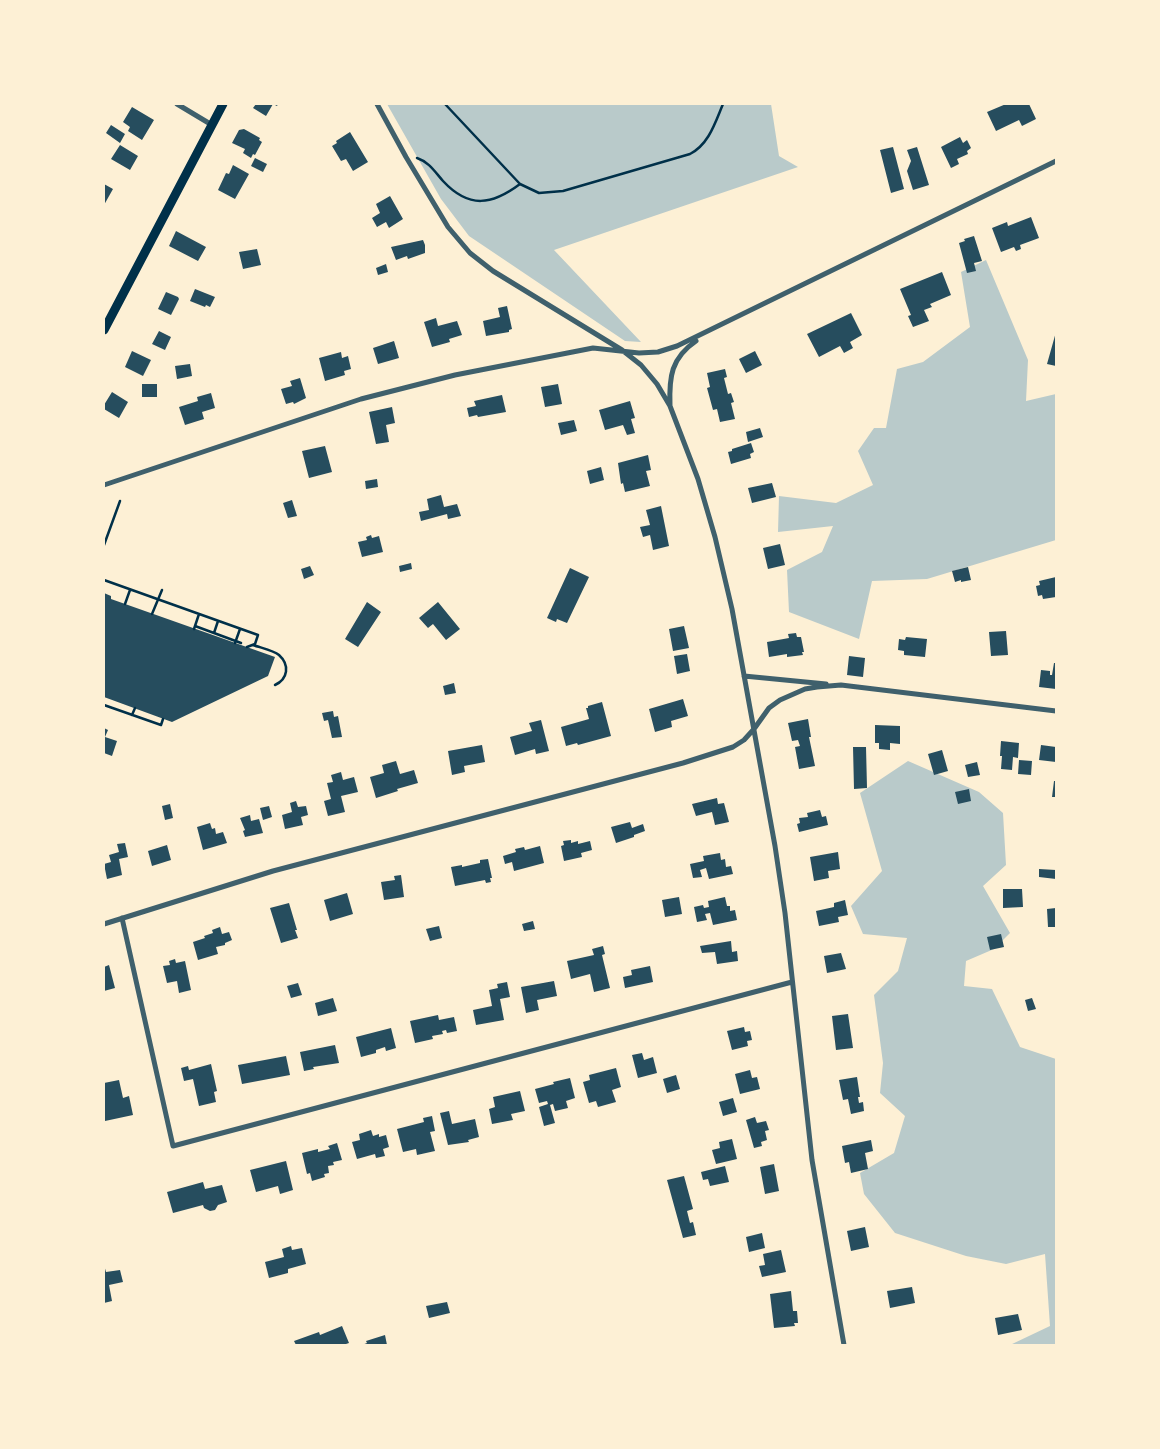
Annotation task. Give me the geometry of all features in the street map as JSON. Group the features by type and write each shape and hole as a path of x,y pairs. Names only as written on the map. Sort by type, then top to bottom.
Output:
{"main road":[{"path":"104,330 223,104"}],"street":[{"path":"177,104 212,124"},
{"path":"377,104 448,228 470,253 493,272 622,350 641,365 657,384 670,406 698,479 715,537 732,610 776,855 812,1160 844,1345"},
{"path":"104,485 361,398 404,387 566,352 593,348 640,353 658,352 678,346 704,335 1056,161"},
{"path":"670,406 670,388 676,361 685,349 704,335"},
{"path":"744,676 841,685 1056,711"},
{"path":"104,924 291,866 683,763 733,747 744,740 769,708 791,694 817,687 841,685"},
{"path":"122,918 173,1146 792,982"}],"path":[{"path":"445,104 520,184 539,193 562,191 690,154 704,144 723,104"},
{"path":"406,157 418,158 424,161 457,194 472,200 496,198 505,195 520,184"},
{"path":"104,545 120,501"},
{"path":"105,581 258,635 253,645"},
{"path":"125,604 130,590"},
{"path":"152,614 162,590"},
{"path":"199,614 195,628 241,643"},
{"path":"214,633 218,621"},
{"path":"236,642 240,629"},
{"path":"247,647 253,645 277,654 285,664 286,675 275,685"},
{"path":"104,705 161,725 163,719"},
{"path":"132,715 135,708"}],"shaded area":[{"path":"387,104 771,104 779,156 798,167 554,250 641,342 625,341 469,236 441,199"},
{"path":"986,260 1028,360 1026,401 1056,394 1056,540 927,579 872,581 859,639 789,612 787,570 822,552 833,526 778,532 779,496 836,503 873,485 858,451 874,428 886,428 897,369 923,362 970,327 961,272"},
{"path":"908,761 979,792 1003,813 1006,865 983,886 1010,933 994,949 966,961 964,986 992,989 1020,1047 1056,1059 1056,1345 1010,1345 1050,1326 1045,1254 1006,1264 966,1256 895,1233 864,1194 860,1173 894,1153 905,1116 880,1093 883,1063 874,995 898,971 907,938 863,934 851,906 882,871 860,793"}],"building":[{"path":"256,104 273,104 266,116 253,108"},
{"path":"1006,104 1029,104 1036,119 1022,126 1019,120 996,131 987,112"},
{"path":"132,107 154,120 142,140 128,131 130,127 123,122"},
{"path":"111,125 125,134 120,143 106,133"},
{"path":"244,129 260,138 259,140 262,142 255,155 253,154 251,158 243,153 245,149 232,143 239,130"},
{"path":"350,132 368,162 353,171 346,159 341,161 332,146"},
{"path":"960,137 963,143 967,140 971,148 967,151 968,154 957,159 959,164 951,168 941,147"},
{"path":"120,145 138,156 130,170 111,159"},
{"path":"893,147 904,189 891,193 880,150"},
{"path":"917,147 929,185 913,190 907,171 911,161 907,150"},
{"path":"255,158 267,164 263,172 251,166"},
{"path":"233,165 249,174 235,199 218,190 226,173 229,174"},
{"path":"104,184 113,189 104,205"},
{"path":"390,196 403,219 389,228 386,222 377,227 372,218 380,213 376,204"},
{"path":"1031,217 1039,238 1020,245 1021,249 1016,251 1014,247 1001,252 992,228 1007,222 1008,226"},
{"path":"176,231 206,247 198,261 169,246"},
{"path":"974,236 982,261 974,263 976,271 967,273 959,243 965,241 964,239"},
{"path":"423,240 425,253 408,259 407,256 396,260 391,247"},
{"path":"257,249 261,265 243,269 239,252"},
{"path":"386,264 388,272 378,275 376,268"},
{"path":"942,272 951,295 930,304 932,307 924,310 929,321 913,327 908,316 911,315 900,289"},
{"path":"195,289 215,297 210,307 190,301"},
{"path":"166,292 179,299 171,315 158,309"},
{"path":"507,306 512,329 509,332 486,336 483,321 500,317 498,308"},
{"path":"851,313 862,335 850,342 853,348 844,353 840,346 819,357 807,334"},
{"path":"436,318 438,326 457,321 462,335 449,339 450,342 432,347 424,322"},
{"path":"159,331 171,337 165,350 152,344"},
{"path":"1056,332 1056,366 1047,364"},
{"path":"394,341 399,358 378,364 373,348"},
{"path":"132,351 151,360 143,376 125,367"},
{"path":"755,351 762,365 746,373 739,359"},
{"path":"341,352 342,358 348,356 351,369 344,371 345,375 325,381 319,358"},
{"path":"190,364 192,376 177,379 175,366"},
{"path":"725,369 727,377 724,378 728,394 731,393 734,402 731,403 735,419 720,422 717,409 713,410 707,388 710,387 707,373"},
{"path":"300,378 306,398 294,404 293,402 286,404 281,389 292,386 290,381"},
{"path":"142,384 157,384 157,397 142,397"},
{"path":"558,384 562,404 545,407 541,387"},
{"path":"112,392 128,402 119,418 104,409 104,405"},
{"path":"211,393 215,408 202,412 204,419 185,425 179,407 198,401 197,397"},
{"path":"502,395 506,412 469,417 467,408 476,406 474,401"},
{"path":"630,401 635,418 631,419 635,433 627,435 623,425 605,430 599,410"},
{"path":"392,407 395,423 386,425 389,442 376,444 369,412"},
{"path":"574,420 577,431 561,435 558,423"},
{"path":"760,428 763,437 748,442 746,432"},
{"path":"751,443 754,452 750,454 751,458 731,464 728,452"},
{"path":"325,446 332,472 309,478 302,451"},
{"path":"648,455 651,470 646,471 650,486 625,492 623,483 621,484 618,463"},
{"path":"601,467 604,480 590,484 587,471"},
{"path":"377,479 378,487 366,489 365,481"},
{"path":"772,483 776,497 752,503 748,488"},
{"path":"441,495 444,507 457,504 461,516 448,519 447,514 421,521 419,512 429,510 427,499"},
{"path":"292,500 297,516 288,518 283,503"},
{"path":"661,506 669,546 653,550 650,535 643,537 640,527 650,525 646,510"},
{"path":"371,535 372,538 379,536 383,552 362,557 358,542 367,540 366,537"},
{"path":"780,544 785,565 768,569 763,548"},
{"path":"411,563 412,569 400,572 399,566"},
{"path":"310,566 314,575 304,579 301,569"},
{"path":"968,567 971,580 955,582 952,571"},
{"path":"570,568 589,577 567,623 557,619 556,622 547,618"},
{"path":"1056,577 1056,597 1043,599 1042,595 1038,596 1036,586 1040,585 1039,581"},
{"path":"104,593 111,596 111,599 275,657 268,676 172,722 104,697"},
{"path":"367,602 381,612 358,647 345,639"},
{"path":"438,602 460,629 446,640 433,624 428,628 419,618"},
{"path":"684,626 689,648 673,651 669,629"},
{"path":"1006,631 1008,655 991,656 989,632"},
{"path":"796,633 797,637 801,637 803,655 787,657 787,654 769,657 767,642 789,638 788,634"},
{"path":"906,637 927,639 925,657 904,655 904,651 898,650 899,639 905,640"},
{"path":"687,654 690,671 677,674 674,656"},
{"path":"849,656 865,658 863,677 847,675"},
{"path":"1054,663 1056,663 1056,689 1039,687 1041,670 1050,671 1050,675 1052,675"},
{"path":"454,683 456,693 445,695 443,686"},
{"path":"683,699 688,716 671,721 672,727 655,732 649,709"},
{"path":"602,702 611,736 578,745 577,743 566,746 561,727 589,719 586,708"},
{"path":"333,711 334,717 338,716 342,737 332,738 328,720 324,721 322,713"},
{"path":"808,719 811,737 809,737 815,766 799,769 795,747 800,746 798,740 792,741 788,723"},
{"path":"541,720 549,751 536,754 535,749 515,755 510,737 532,731 529,723"},
{"path":"875,725 900,726 900,744 890,743 890,750 879,749 879,743 875,743"},
{"path":"104,728 108,730 105,737 117,741 112,756 104,753"},
{"path":"1001,741 1019,743 1018,758 1013,757 1012,770 1001,769"},
{"path":"482,745 485,762 464,766 465,772 452,775 448,751"},
{"path":"1041,745 1056,747 1056,762 1039,760"},
{"path":"853,747 866,747 867,788 854,789"},
{"path":"942,750 948,771 934,775 928,754"},
{"path":"1019,760 1032,761 1031,775 1018,774"},
{"path":"396,761 400,774 414,770 418,783 376,798 370,777 384,773 382,765"},
{"path":"977,762 980,775 968,777 965,765"},
{"path":"341,772 343,780 354,777 358,792 341,796 345,812 328,816 324,801 331,799 327,783 333,782 331,775"},
{"path":"1054,781 1056,781 1056,797 1052,797"},
{"path":"969,789 971,801 958,804 955,792"},
{"path":"717,798 718,804 724,803 729,822 715,825 712,812 696,816 692,804"},
{"path":"296,801 298,807 306,806 308,815 301,817 303,825 285,829 282,815 292,812 290,803"},
{"path":"170,804 173,818 165,820 162,806"},
{"path":"269,806 272,817 263,820 260,808"},
{"path":"820,810 822,817 826,816 828,825 799,832 797,824 800,823 799,818 808,817 807,813"},
{"path":"250,815 251,821 259,819 263,833 245,837 243,831 245,830 240,818"},
{"path":"630,822 632,828 643,824 645,831 616,843 611,827"},
{"path":"210,823 212,829 215,828 216,834 223,832 227,843 203,850 197,827"},
{"path":"571,840 571,843 578,841 578,844 590,841 592,850 581,853 582,857 564,861 561,846 564,845 563,841"},
{"path":"125,843 128,857 119,859 122,875 107,879 104,864 111,862 109,855 119,852 117,844"},
{"path":"167,845 171,860 152,866 148,851"},
{"path":"540,846 544,863 514,871 512,862 505,864 503,856 516,852 515,849 524,847 525,850"},
{"path":"838,852 840,869 828,871 829,878 814,881 810,857"},
{"path":"720,853 721,860 725,859 726,867 731,866 733,874 709,879 706,868 700,870 702,877 693,878 690,864 704,861 703,856"},
{"path":"488,859 492,878 490,878 491,882 486,883 485,880 455,886 451,867 462,865 462,867"},
{"path":"1039,869 1056,870 1056,879 1039,877"},
{"path":"401,875 404,897 384,900 381,882 395,880 394,876"},
{"path":"1003,889 1022,889 1023,907 1003,908"},
{"path":"347,893 353,914 330,921 324,900"},
{"path":"679,897 682,914 665,917 662,900"},
{"path":"725,897 727,906 730,906 730,911 735,910 737,920 713,925 710,913 705,914 707,920 697,922 694,907 703,905 704,908 709,907 708,901"},
{"path":"845,900 848,915 838,917 839,922 819,926 816,911 834,907 834,903"},
{"path":"289,903 298,938 281,943 270,908"},
{"path":"1056,908 1056,927 1048,927 1047,909"},
{"path":"533,921 535,929 524,931 522,924"},
{"path":"439,926 442,938 430,941 426,929"},
{"path":"220,927 222,934 229,932 232,940 225,943 225,945 216,947 218,954 198,960 193,942 205,938 204,936 213,933 212,930"},
{"path":"1001,934 1004,947 990,950 987,937"},
{"path":"731,941 732,952 737,951 738,961 717,964 715,952 702,953 700,946"},
{"path":"603,946 605,954 602,955 610,988 594,992 590,974 571,979 567,961 594,955 592,949"},
{"path":"841,953 846,969 827,973 824,956"},
{"path":"175,959 176,963 185,961 191,990 179,993 177,981 167,983 163,966 170,965 169,961"},
{"path":"109,965 115,988 104,991 104,967"},
{"path":"650,966 653,982 625,988 623,977 632,975 631,970"},
{"path":"554,981 557,996 537,1000 539,1010 526,1013 521,987"},
{"path":"507,982 510,997 500,999 504,1020 476,1025 473,1010 492,1006 489,990 498,988 497,984"},
{"path":"298,983 302,995 291,998 287,986"},
{"path":"333,998 337,1011 318,1016 315,1003"},
{"path":"1032,998 1036,1009 1028,1011 1025,1000"},
{"path":"848,1014 853,1048 836,1050 832,1016"},
{"path":"438,1015 439,1020 454,1017 457,1031 447,1033 446,1030 442,1031 443,1034 432,1036 433,1039 415,1043 410,1021"},
{"path":"744,1027 745,1032 750,1031 752,1040 747,1041 748,1046 732,1050 727,1031"},
{"path":"391,1028 396,1048 386,1051 385,1047 376,1050 376,1053 361,1057 356,1037"},
{"path":"335,1045 339,1063 313,1067 314,1069 304,1071 300,1052"},
{"path":"642,1053 644,1060 653,1057 657,1073 638,1078 632,1055"},
{"path":"286,1056 290,1075 242,1084 238,1065"},
{"path":"211,1064 217,1091 214,1092 216,1102 199,1106 193,1079 184,1081 181,1068 188,1066 189,1070"},
{"path":"616,1068 621,1087 612,1090 616,1102 598,1107 596,1101 589,1103 583,1082 590,1080 589,1075"},
{"path":"750,1070 752,1078 757,1077 760,1089 740,1094 735,1074"},
{"path":"676,1075 680,1089 667,1093 663,1079"},
{"path":"857,1077 859,1103 863,1102 864,1111 851,1114 848,1099 843,1100 839,1080"},
{"path":"570,1078 575,1098 566,1101 568,1108 555,1111 553,1104 550,1105 555,1123 544,1126 539,1107 548,1104 547,1101 539,1103 535,1089"},
{"path":"119,1080 123,1098 129,1096 133,1115 105,1121 104,1083"},
{"path":"520,1091 525,1111 511,1114 513,1120 492,1124 489,1109 495,1107 493,1097"},
{"path":"733,1098 737,1112 723,1116 719,1102"},
{"path":"449,1111 452,1124 475,1119 479,1137 468,1140 469,1142 448,1145 440,1113"},
{"path":"432,1116 435,1131 430,1132 435,1151 417,1155 416,1149 403,1152 397,1129 424,1122 423,1118"},
{"path":"755,1117 757,1123 766,1121 769,1130 765,1131 767,1140 761,1142 762,1146 754,1148 746,1120"},
{"path":"371,1130 373,1136 379,1134 379,1137 386,1135 389,1147 383,1149 385,1156 376,1158 375,1154 357,1159 352,1142 360,1140 359,1134"},
{"path":"732,1139 737,1159 716,1164 712,1150 720,1148 719,1142"},
{"path":"871,1140 873,1151 865,1153 868,1169 851,1173 849,1162 845,1163 842,1146"},
{"path":"337,1143 342,1160 333,1162 334,1165 328,1166 329,1173 324,1174 325,1177 312,1181 310,1173 307,1174 302,1153 318,1149 318,1152 330,1149 328,1146"},
{"path":"286,1161 293,1190 280,1194 278,1186 256,1192 250,1170"},
{"path":"774,1164 779,1191 765,1194 760,1167"},
{"path":"725,1166 729,1182 710,1186 708,1179 703,1180 701,1172"},
{"path":"684,1176 693,1209 687,1211 690,1223 693,1222 696,1235 683,1238 667,1180"},
{"path":"203,1182 205,1189 222,1185 227,1202 218,1205 215,1210 210,1211 204,1208 203,1205 173,1213 167,1192"},
{"path":"865,1227 869,1247 851,1251 847,1231"},
{"path":"762,1233 765,1248 749,1252 746,1237"},
{"path":"291,1246 292,1250 302,1248 306,1264 288,1269 288,1273 269,1278 265,1262 284,1257 282,1249"},
{"path":"781,1250 786,1272 762,1277 759,1266 765,1265 763,1254"},
{"path":"104,1265 106,1272 120,1270 123,1282 109,1285 112,1301 104,1303"},
{"path":"912,1287 915,1303 890,1308 887,1291"},
{"path":"791,1291 793,1311 797,1311 798,1323 794,1323 795,1326 774,1328 770,1294"},
{"path":"447,1302 450,1313 429,1318 426,1306"},
{"path":"1018,1314 1022,1330 998,1335 995,1318"},
{"path":"342,1326 349,1343 343,1345 296,1345 294,1341 319,1332 320,1335"},
{"path":"385,1335 387,1345 362,1345 367,1343 366,1341"}]}
